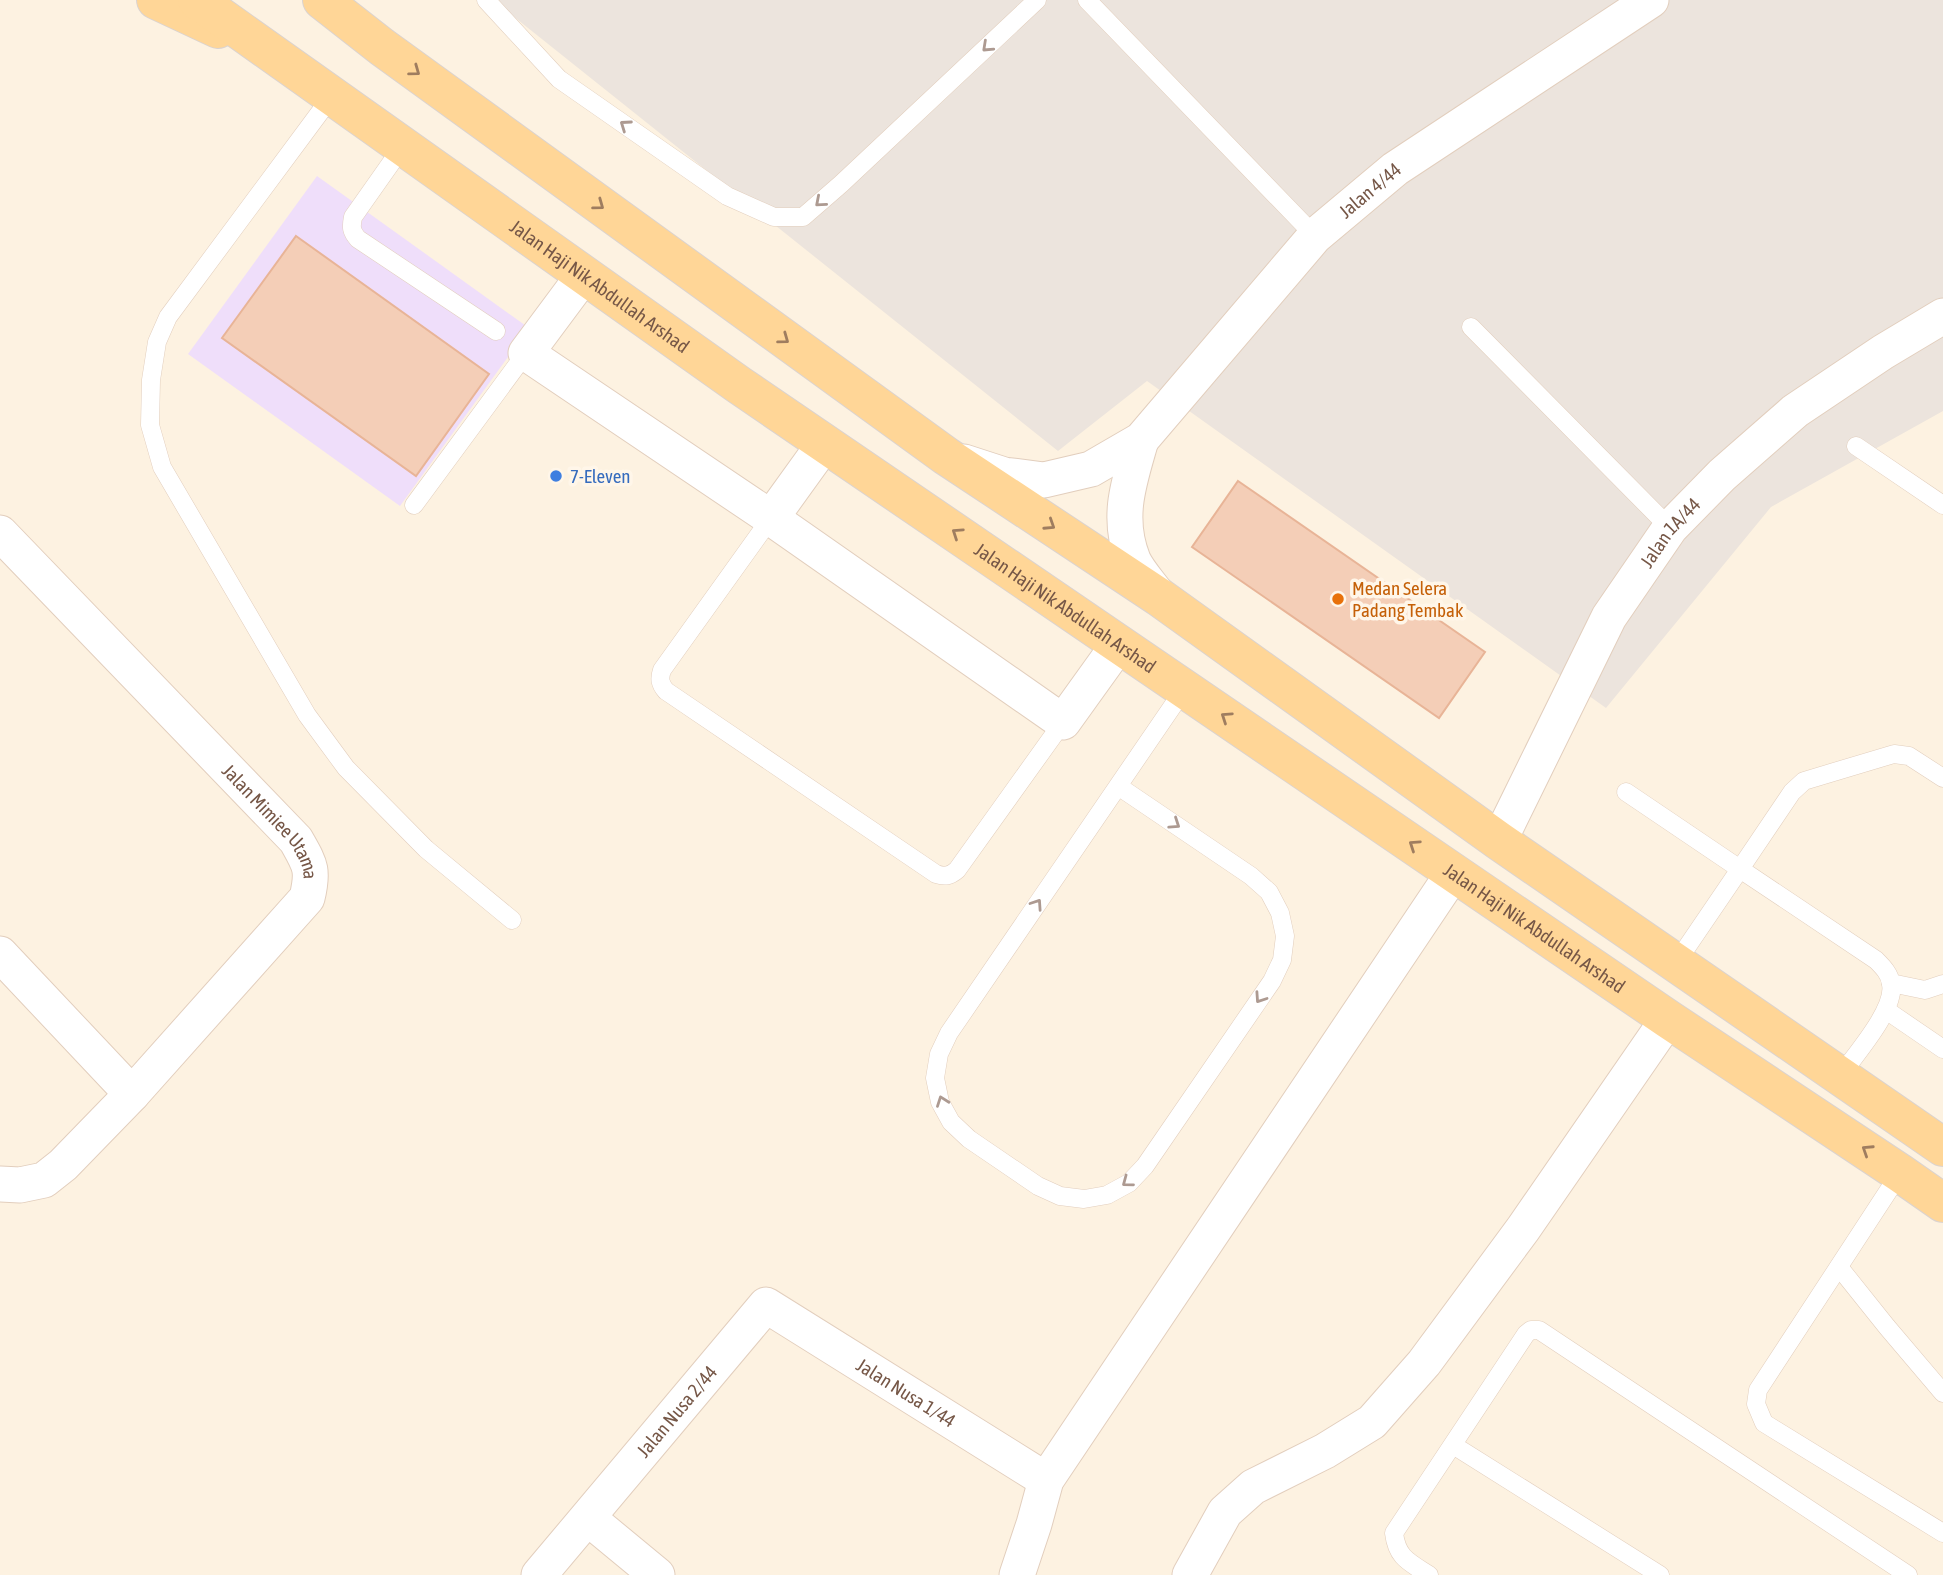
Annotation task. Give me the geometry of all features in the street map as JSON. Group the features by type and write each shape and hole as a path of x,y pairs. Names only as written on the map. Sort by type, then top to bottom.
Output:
{"main road":[{"path":"156,0 271,53"},
{"name":"Jalan Haji Nik Abdullah Arshad","path":"197,0 739,385 1668,1019 1943,1203"},
{"path":"304,0 382,47"},
{"path":"322,0 382,47 946,456 1159,597 1499,841 1943,1147"}],"street":[{"name":"Jalan 4/44","path":"1141,440 1315,236 1395,169 1651,0"},
{"path":"584,275 527,353 771,517 1063,722 1119,644"},
{"name":"Jalan 1A/44","path":"1499,841 1609,617 1670,528 1722,475 1795,411 1883,352 1943,316"},
{"path":"946,456 1004,475 1044,480 1091,470 1141,440"},
{"path":"1141,440 1126,494 1124,526 1134,562 1159,597"},
{"path":"771,517 825,443"},
{"name":"Jalan Mimiee Utama","path":"0,533 296,840 313,877 307,898 132,1094 63,1165 44,1180 20,1185 0,1184"},
{"path":"1017,1575 1046,1480 1454,872"},
{"path":"0,954 132,1094"},
{"path":"1190,1575 1224,1513 1253,1487 1325,1451 1372,1422 1424,1363 1523,1228 1668,1019"},
{"name":"Jalan Nusa 1/44","path":"766,1305 1046,1480"},
{"name":"Jalan Nusa 2/44","path":"539,1575 766,1305"},
{"path":"588,1518 657,1575"}],"lane":[{"path":"486,0 559,79 727,196 774,217 803,217 1037,0"},
{"path":"1087,0 1315,236"},
{"path":"332,96 168,317 157,342 151,380 150,425 162,467 307,715 346,768 417,840 512,920"},
{"path":"402,146 353,217 352,232 358,239 496,331"},
{"path":"1471,327 1670,528"},
{"path":"414,505 527,353"},
{"path":"1856,446 1943,505"},
{"path":"771,517 662,670 661,685 666,691 943,877 957,870 1063,722"},
{"path":"1118,786 1251,876 1269,892 1280,913 1284,936 1282,960 1272,981 1145,1166 1129,1183 1107,1195 1084,1199 1060,1196 1038,1186 969,1139 951,1122 940,1102 935,1078 939,1054 949,1033 1185,688"},
{"path":"1676,963 1792,792 1804,780 1894,754 1909,756 1943,778"},
{"path":"1626,792 1876,960 1886,970 1891,983 1891,997 1886,1010 1840,1076"},
{"path":"1891,983 1925,990 1943,984"},
{"path":"1886,1010 1943,1049"},
{"path":"1900,1172 1758,1390 1756,1404 1764,1423 1943,1533"},
{"path":"1839,1267 1943,1393"},
{"path":"1429,1575 1409,1562 1395,1548 1394,1533 1531,1330 1539,1330 1908,1575"},
{"path":"1453,1445 1660,1575"}],"shaded area":[{"path":"493,0 1943,0 1943,411 1771,507 1606,708 1147,381 1058,451"},
{"path":"317,176 529,328 400,506 188,354"}],"building":[{"path":"296,236 489,374 416,476 222,338"},
{"name":"Medan Selera Padang Tembak","path":"1238,481 1485,652 1439,718 1192,547"}],"place":[{"name":"7-Eleven","path":"556,476"},
{"name":"Medan Selera Padang Tembak","path":"1338,599"}]}
